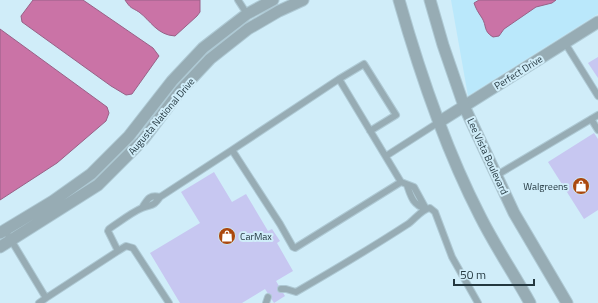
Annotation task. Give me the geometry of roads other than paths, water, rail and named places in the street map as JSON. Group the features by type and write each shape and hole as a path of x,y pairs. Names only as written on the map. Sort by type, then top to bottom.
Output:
{"street":[{"name":"Augusta National Drive","path":"3,232 53,201 92,174 129,136 172,81 203,48 247,14 273,0"},
{"name":"Augusta National Drive","path":"0,248 62,210 98,185 142,142 180,90 210,59 248,29 279,11 303,0"},
{"path":"399,0 416,59 458,168 480,216 530,303"},
{"name":"Lee Vista Boulevard","path":"430,0 443,45 464,106 514,213 567,303"},
{"name":"Perfect Drive","path":"439,122 598,22"}],"lane":[{"path":"238,0 247,14"},
{"path":"565,43 598,96"},
{"path":"118,252 108,231 109,229 142,208 149,207 155,203 160,196 364,64 396,115 370,131"},
{"path":"339,79 413,200 419,206 426,209 430,208 435,212 452,257 478,303"},
{"path":"497,175 598,115"},
{"path":"591,119 598,130"},
{"path":"386,156 439,122"},
{"path":"232,150 295,248 404,184"},
{"path":"281,289 296,292 349,262 410,222 426,209"},
{"path":"3,232 12,240 46,298"},
{"path":"39,303 126,246 133,248 168,303"}],"place":[{"name":"Walgreens","path":"581,186"},
{"name":"CarMax","path":"227,236"}]}
